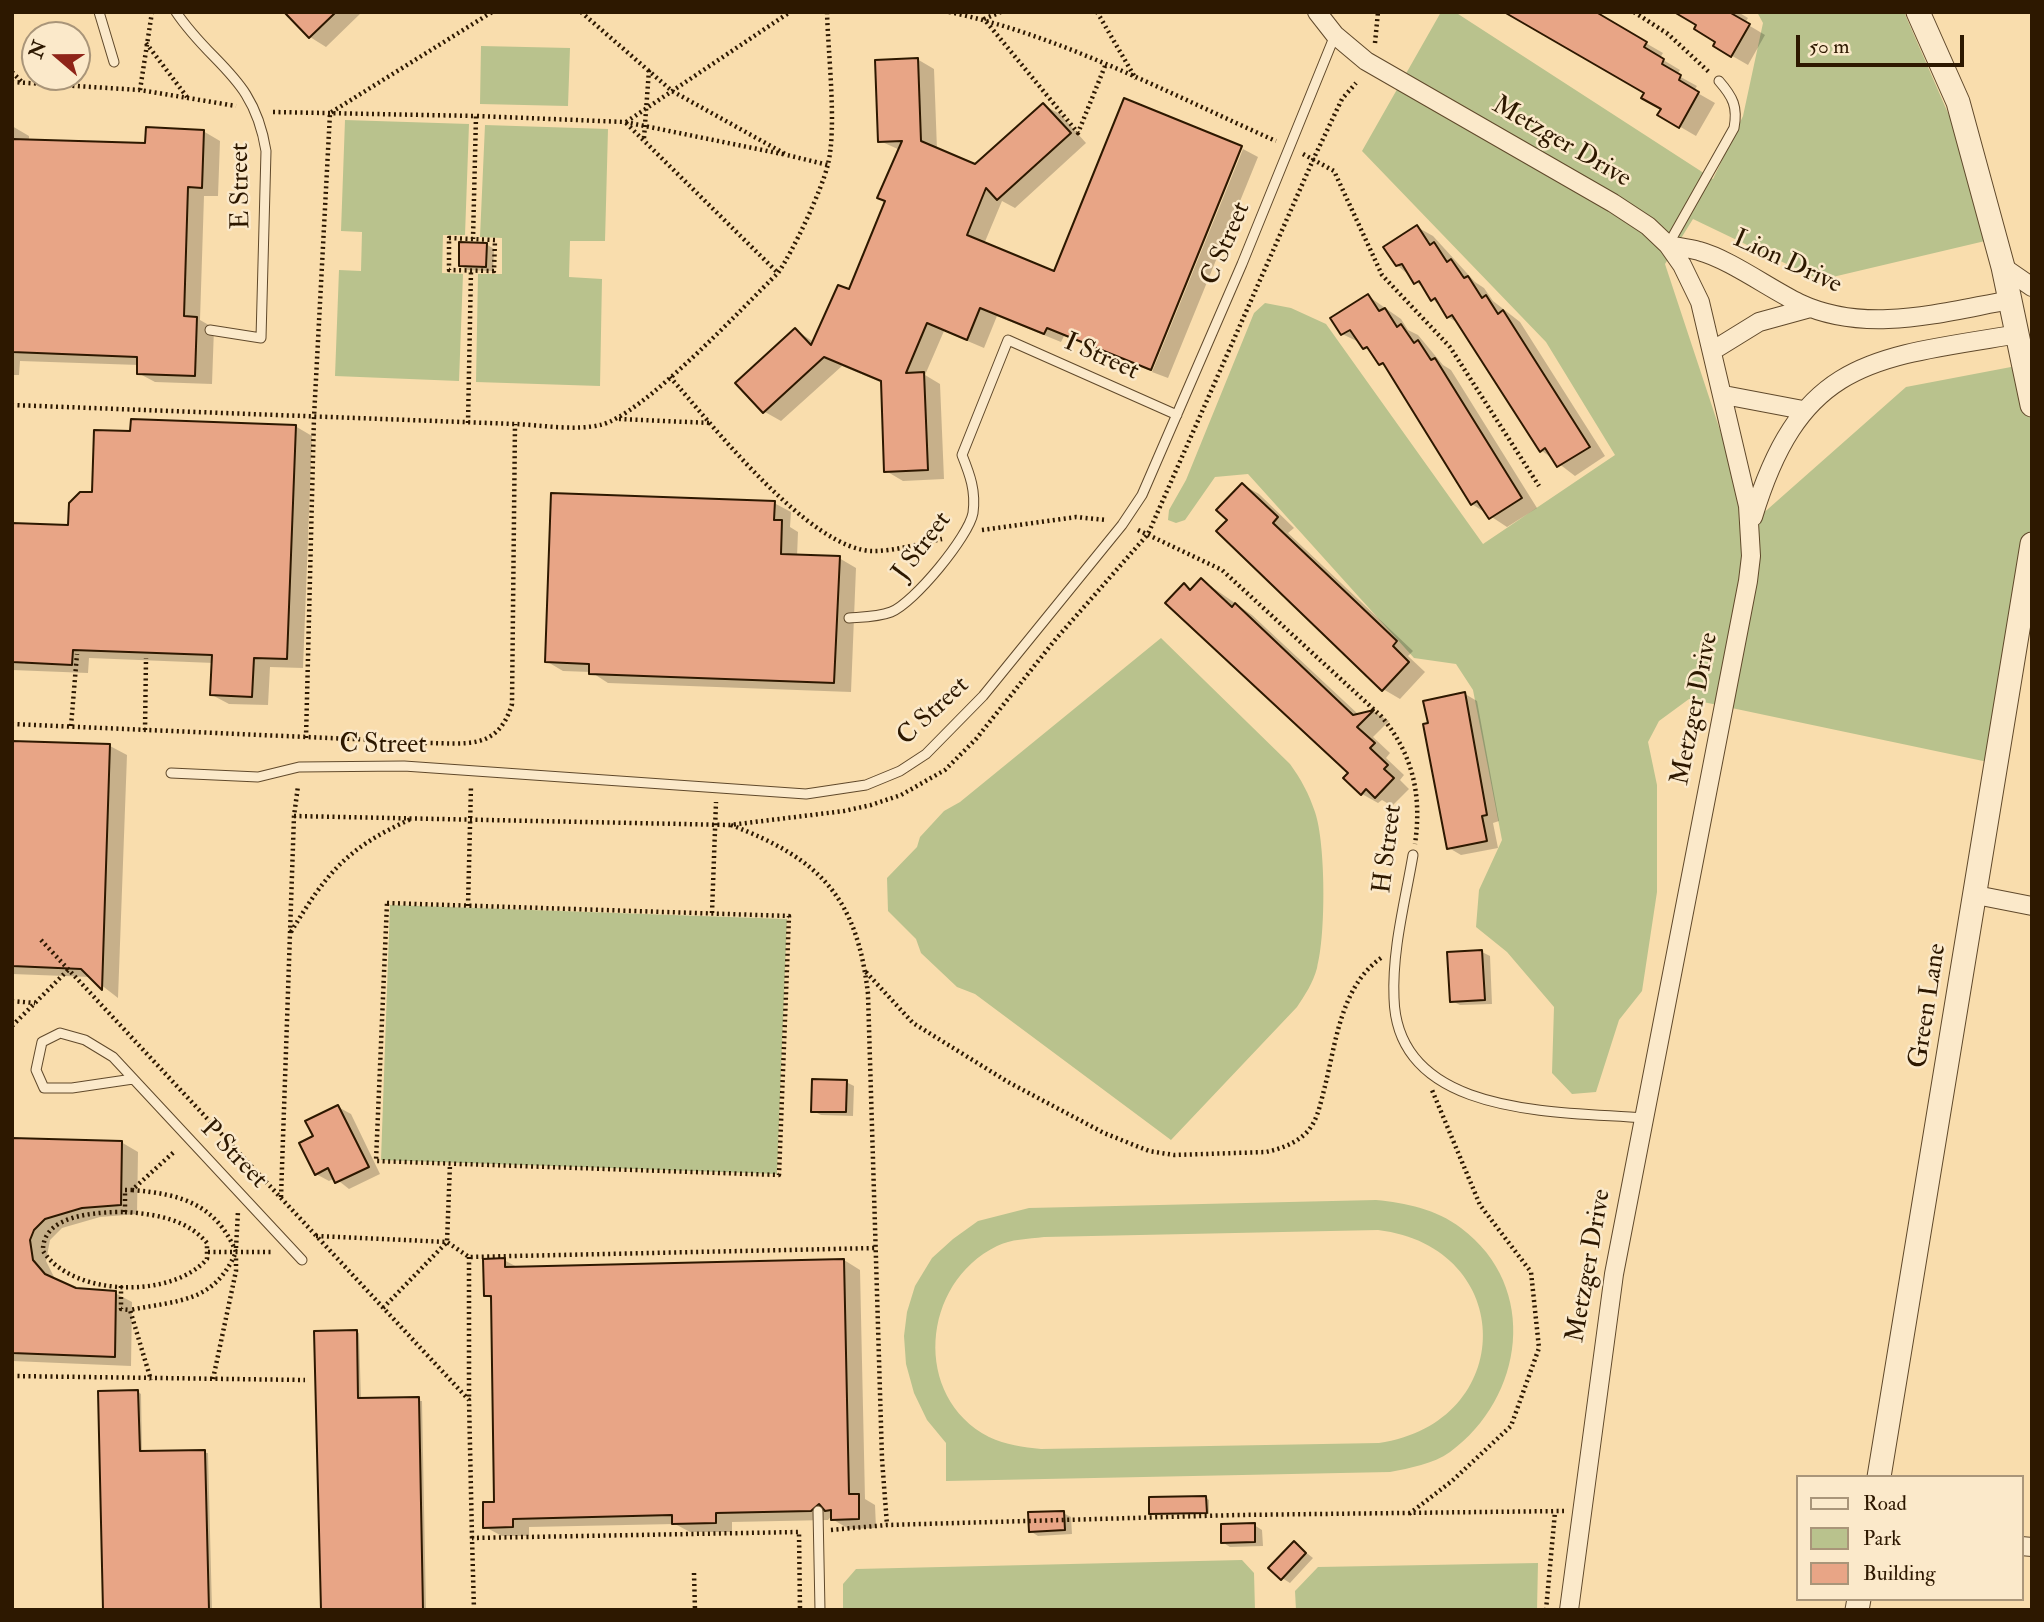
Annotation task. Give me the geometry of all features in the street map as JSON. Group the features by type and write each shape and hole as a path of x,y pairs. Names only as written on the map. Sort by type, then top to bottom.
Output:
{"street":[{"name":"Metzger Drive","path":"1317,12 1335,35 1366,61 1613,203 1648,226 1668,246 1693,286 1724,395 1751,524 1748,581 1643,1118 1598,1377 1569,1610"},
{"path":"1918,12 1958,102 2029,368 2032,405"},
{"name":"Lion Drive","path":"1668,246 1702,251 1810,307 1839,316 1872,320 1907,318 2011,300"},
{"path":"2003,267 2032,287"},
{"path":"1712,351 1759,322 1810,307"},
{"path":"1751,524 1761,490 1782,444 1803,410 1848,375 1871,363 1898,354 2019,334"},
{"path":"1724,395 1803,410"},
{"name":"Green Lane","path":"1879,1475 2032,544"},
{"path":"1976,895 2032,905"}],"lane":[{"path":"99,12 114,62"},
{"name":"E Street","path":"176,12 248,93 262,128 266,151 261,338 211,330"},
{"name":"C Street","path":"171,773 258,777 299,767 472,768 806,794 866,785 900,771 926,754 983,696 1122,525 1142,495 1335,35"},
{"path":"1668,246 1734,128 1737,111 1731,94 1719,81"},
{"name":"I Street","path":"1008,340 1177,415"},
{"name":"J Street","path":"849,618 892,612 915,596 962,534 973,515 974,485 962,455 1008,340"},
{"name":"H Street","path":"1413,855 1397,947 1394,1001 1399,1026 1410,1049 1426,1069 1465,1094 1507,1106 1643,1118"},
{"name":"P Street","path":"133,1079 72,1088 44,1088 36,1070 42,1042 60,1033 85,1040 113,1057 302,1259"},
{"path":"818,1511 820,1610"}],"path":[{"path":"140,90 152,12"},
{"path":"330,113 492,12"},
{"path":"581,12 673,90 787,155"},
{"path":"625,122 790,12"},
{"path":"12,405 468,423 598,426 618,419 670,377 778,272 789,258 828,165 831,141 827,12"},
{"path":"949,12 984,19 1105,66 1278,142"},
{"path":"984,19 1001,12"},
{"path":"1097,12 1137,80"},
{"path":"1375,43 1378,12"},
{"path":"1634,12 1668,34 1719,81"},
{"path":"984,19 1078,134 1105,66"},
{"path":"146,42 187,97"},
{"path":"644,139 649,70"},
{"path":"91,87 140,90 237,106"},
{"path":"273,112 625,122 828,165"},
{"path":"306,738 314,417 330,113"},
{"path":"473,239 476,116"},
{"path":"625,122 778,272"},
{"path":"1303,155 1334,171 1382,275 1450,347 1539,486"},
{"path":"449,238 495,240 494,271 471,270 449,270 449,238"},
{"path":"468,423 471,270"},
{"path":"670,377 762,479 816,530 849,545 872,552 962,534 1076,517 1106,520"},
{"path":"618,419 711,423"},
{"path":"425,743 473,744 497,733 508,719 514,674 515,424"},
{"name":"H Street","path":"1138,530 1222,570 1381,716 1405,751 1416,786 1413,855"},
{"path":"71,726 77,654"},
{"path":"145,730 146,658"},
{"path":"12,724 375,740"},
{"path":"468,906 471,785"},
{"path":"281,1198 298,786"},
{"path":"712,914 714,825 718,789"},
{"path":"290,934 334,866 359,846 415,817"},
{"path":"730,825 774,841 801,857 818,873 845,911 862,951 866,972 887,1525"},
{"path":"387,903 468,906 789,916 779,1175 376,1161 387,903"},
{"path":"41,940 469,1400"},
{"path":"866,972 913,1023 1008,1082 1104,1133 1149,1151 1174,1155 1266,1152 1293,1143 1312,1125 1347,1001 1357,982 1373,964 1397,947"},
{"path":"12,1026 68,970"},
{"path":"12,1001 35,1003"},
{"path":"1408,1514 1452,1481 1511,1426 1539,1348 1531,1272 1480,1205 1433,1094 1426,1069"},
{"path":"132,1190 175,1151"},
{"path":"383,1308 447,1242 450,1164"},
{"path":"121,1286 121,1309 130,1310 194,1297 226,1276 236,1252 227,1230 201,1206 163,1193 125,1190 125,1212"},
{"path":"213,1379 236,1271 239,1192"},
{"path":"125,1212 147,1213 183,1224 201,1237 208,1252 201,1265 179,1279 152,1286 121,1286 97,1283 66,1272 48,1258 43,1242 55,1225 67,1220 125,1212"},
{"path":"316,1236 447,1242 469,1256 877,1248"},
{"path":"208,1252 273,1252"},
{"path":"469,1256 474,1610"},
{"path":"130,1310 151,1380"},
{"path":"12,1376 151,1380 305,1380"},
{"path":"472,1538 799,1532 887,1525 1237,1515 1582,1511"},
{"path":"1546,1610 1555,1512"},
{"path":"799,1532 800,1610"},
{"path":"694,1573 695,1610"}],"green space":[{"path":"1441,12 1455,12 1713,179 1743,116 1763,23 1757,12 1904,12 2002,237 1820,280 1693,219 1665,264 1751,524 1906,387 2032,363 2032,553 2002,765 1689,699 1659,721 1648,742 1657,785 1657,892 1642,991 1619,1020 1596,1092 1572,1094 1552,1073 1554,1007 1507,952 1476,927 1479,890 1502,840 1473,690 1456,664 1414,658 1248,474 1215,477 1185,520 1176,523 1168,520 1169,510 1186,480 1254,313 1265,303 1291,308 1326,324 1483,544 1615,455 1546,342 1362,151"},
{"path":"481,46 570,48 568,106 480,104"},
{"path":"345,120 469,124 465,235 443,235 442,273 463,274 459,381 335,376 339,270 361,271 362,232 341,231"},
{"path":"485,125 608,129 605,241 570,241 569,277 602,279 600,386 476,382 478,274 502,274 502,238 480,237"},
{"path":"1161,638 1290,764 1298,775 1310,799 1319,827 1324,890 1320,953 1306,993 1297,1007 1171,1140 975,994 957,987 921,953 916,939 888,911 887,878 917,847 920,837 944,811 960,802"},
{"path":"390,905 787,919 777,1174 381,1160"},
{"path":"1376,1200 1409,1205 1431,1212 1461,1228 1486,1252 1503,1280 1512,1311 1513,1342 1507,1373 1494,1403 1475,1429 1450,1452 1429,1463 1390,1472 946,1481 946,1443 927,1420 914,1393 906,1364 904,1336 907,1312 915,1286 932,1258 953,1239 978,1221 1029,1208","holes":["1378,1230 1424,1243 1457,1268 1476,1300 1483,1335 1477,1371 1457,1404 1425,1429 1379,1443 1041,1449 1021,1446 989,1437 964,1419 947,1395 938,1369 936,1340 941,1312 953,1286 972,1263 1008,1242 1044,1237"]},
{"path":"1242,1560 1254,1573 1255,1610 843,1610 843,1584 856,1569"},
{"path":"1538,1563 1537,1610 1296,1610 1295,1591 1318,1567"}],"building":[{"path":"284,12 336,12 309,38"},
{"path":"1504,12 1596,12 1647,42 1644,47 1664,59 1662,64 1681,75 1679,80 1699,92 1679,128 1657,115 1661,109 1641,98 1644,93"},
{"path":"1674,12 1729,12 1750,24 1731,57 1713,46 1715,42 1694,29 1696,25"},
{"path":"918,58 921,141 975,164 1043,103 1071,133 997,200 986,188 967,235 1054,271 1124,98 1242,146 1151,370 1047,328 1044,334 980,308 967,340 927,323 906,373 924,372 928,470 884,472 881,381 824,357 763,413 735,383 795,328 811,345 838,285 849,289 885,201 877,198 902,141 878,142 875,60"},
{"path":"146,127 204,130 202,188 188,187 184,316 197,317 195,376 137,374 137,357 12,352 12,139 145,143"},
{"path":"1417,225 1430,245 1434,242 1447,262 1451,259 1464,278 1468,276 1482,298 1486,295 1498,314 1503,310 1590,447 1557,467 1545,448 1540,452 1452,315 1447,318 1435,298 1431,301 1419,281 1414,284 1402,264 1396,266 1383,247"},
{"path":"459,242 487,243 486,267 459,266"},
{"path":"1368,294 1379,311 1385,308 1397,327 1401,324 1414,343 1418,340 1431,360 1435,358 1522,498 1489,519 1477,501 1471,505 1383,363 1379,365 1367,347 1363,349 1350,330 1341,335 1330,318"},
{"path":"131,419 296,425 287,659 254,658 252,697 210,695 212,655 73,650 72,665 12,662 12,523 68,525 69,503 80,492 92,492 94,430 130,431"},
{"path":"1242,483 1278,517 1273,523 1397,641 1393,646 1409,662 1382,691 1216,531 1227,520 1216,510"},
{"path":"551,493 775,501 774,520 782,520 781,554 840,556 834,683 589,674 589,664 545,662"},
{"path":"1201,578 1232,607 1235,603 1353,715 1374,710 1357,727 1375,743 1370,748 1388,765 1384,769 1394,778 1375,798 1366,789 1361,795 1343,778 1348,773 1165,603 1184,583 1190,590"},
{"path":"1465,692 1487,815 1482,816 1487,841 1447,849 1423,724 1428,723 1423,701"},
{"path":"12,741 110,744 102,990 81,969 12,966"},
{"path":"1482,950 1485,1000 1450,1002 1447,952"},
{"path":"812,1079 847,1080 846,1112 811,1112"},
{"path":"338,1105 369,1167 335,1183 328,1168 315,1175 299,1143 313,1136 305,1121"},
{"path":"12,1138 122,1141 121,1205 82,1208 45,1219 34,1230 30,1240 33,1260 45,1274 76,1288 116,1291 115,1357 12,1353"},
{"path":"505,1258 505,1267 844,1259 849,1494 859,1494 859,1519 831,1520 831,1510 825,1511 819,1504 811,1511 716,1513 716,1523 672,1524 672,1515 513,1519 513,1527 483,1528 483,1502 494,1502 491,1296 484,1296 483,1259"},
{"path":"357,1330 358,1398 419,1397 423,1610 321,1610 314,1331"},
{"path":"138,1390 140,1451 205,1450 209,1610 103,1610 98,1391"},
{"path":"1206,1496 1207,1513 1149,1514 1149,1497"},
{"path":"1064,1511 1065,1530 1029,1532 1028,1512"},
{"path":"1255,1523 1255,1542 1221,1543 1221,1524"},
{"path":"1294,1541 1306,1553 1281,1580 1268,1568"}]}
